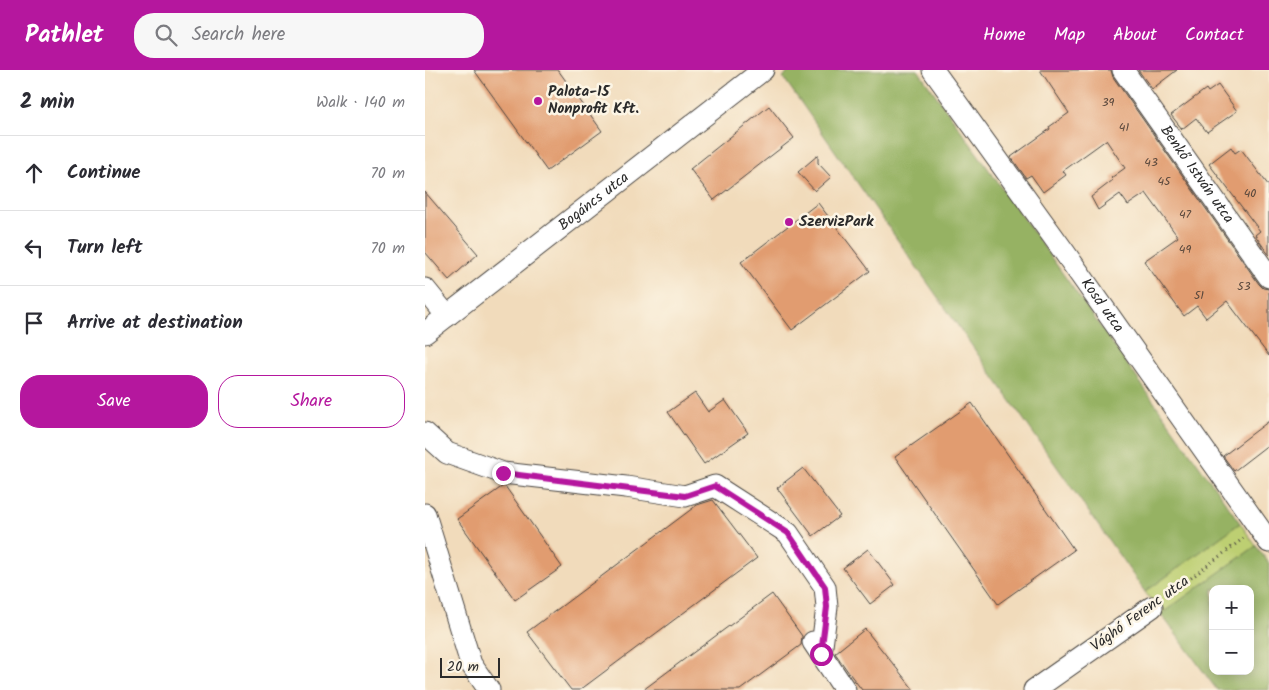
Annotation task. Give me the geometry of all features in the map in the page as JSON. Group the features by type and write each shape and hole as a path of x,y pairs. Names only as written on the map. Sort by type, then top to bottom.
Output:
{"street":[{"name":"Bogáncs utca","path":"425,333 763,70"},
{"name":"Kosd utca","path":"933,70 1265,529"},
{"name":"Benkő István utca","path":"1123,70 1269,277"},
{"path":"425,289 447,316"},
{"path":"425,433 447,453 503,473 685,496 715,486 788,533 825,587 827,607 816,647 845,690"},
{"path":"425,514 471,664 489,690"},
{"name":"Vághó Ferenc utca","path":"1034,690 1152,607"}],"path":[{"name":"Vághó Ferenc utca","path":"1152,607 1241,540 1265,529"}],"green space":[{"path":"791,70 918,70 1240,523 1145,592 783,77"},
{"path":"1240,523 1256,546 1161,614 1145,592"},
{"path":"1256,546 1269,563 1269,690 1217,690 1161,614"}],"building":[{"name":"Palota-15 Nonprofit Kft.","path":"474,70 558,70 602,131 547,171"},
{"path":"1040,70 1111,70 1113,77 1259,284 1263,288 1269,289 1269,356 1227,301 1206,318 1197,306 1184,316 1144,261 1178,237 1146,193 1128,205 1120,194 1098,210 1091,197 1125,168 1106,140 1063,171 1066,175 1043,192 1031,175 1026,178 1011,157 1069,113"},
{"path":"1138,70 1177,70 1152,89"},
{"path":"1218,85 1237,111 1207,132 1196,118 1182,129 1171,115 1206,89 1208,92"},
{"path":"769,106 794,138 714,200 690,169"},
{"path":"1231,147 1235,153 1241,149 1269,186 1269,255 1255,235 1260,231 1209,164"},
{"path":"818,155 818,163 831,177 815,191 798,172"},
{"path":"425,192 478,254 449,280 425,252"},
{"path":"818,203 870,271 792,330 741,262"},
{"path":"695,393 708,412 725,400 748,433 704,464 668,412"},
{"path":"972,403 1074,550 998,604 895,457"},
{"path":"1269,421 1269,444 1234,471 1223,456"},
{"path":"803,468 840,516 813,536 777,488"},
{"path":"505,486 562,567 515,600 457,519"},
{"path":"713,500 757,558 580,690 571,690 527,632 697,505"},
{"path":"868,549 895,585 870,604 843,568"},
{"path":"772,594 802,636 801,645 740,690 643,690"},
{"path":"865,629 914,690 862,690 835,653"}],"place":[{"name":"Palota-15 Nonprofit Kft.","path":"538,101"},
{"name":"SzervizPark","path":"789,222"}],"route":[{"path":"503,473 685,496 715,486 788,533 825,587 827,607 821,654"}]}
